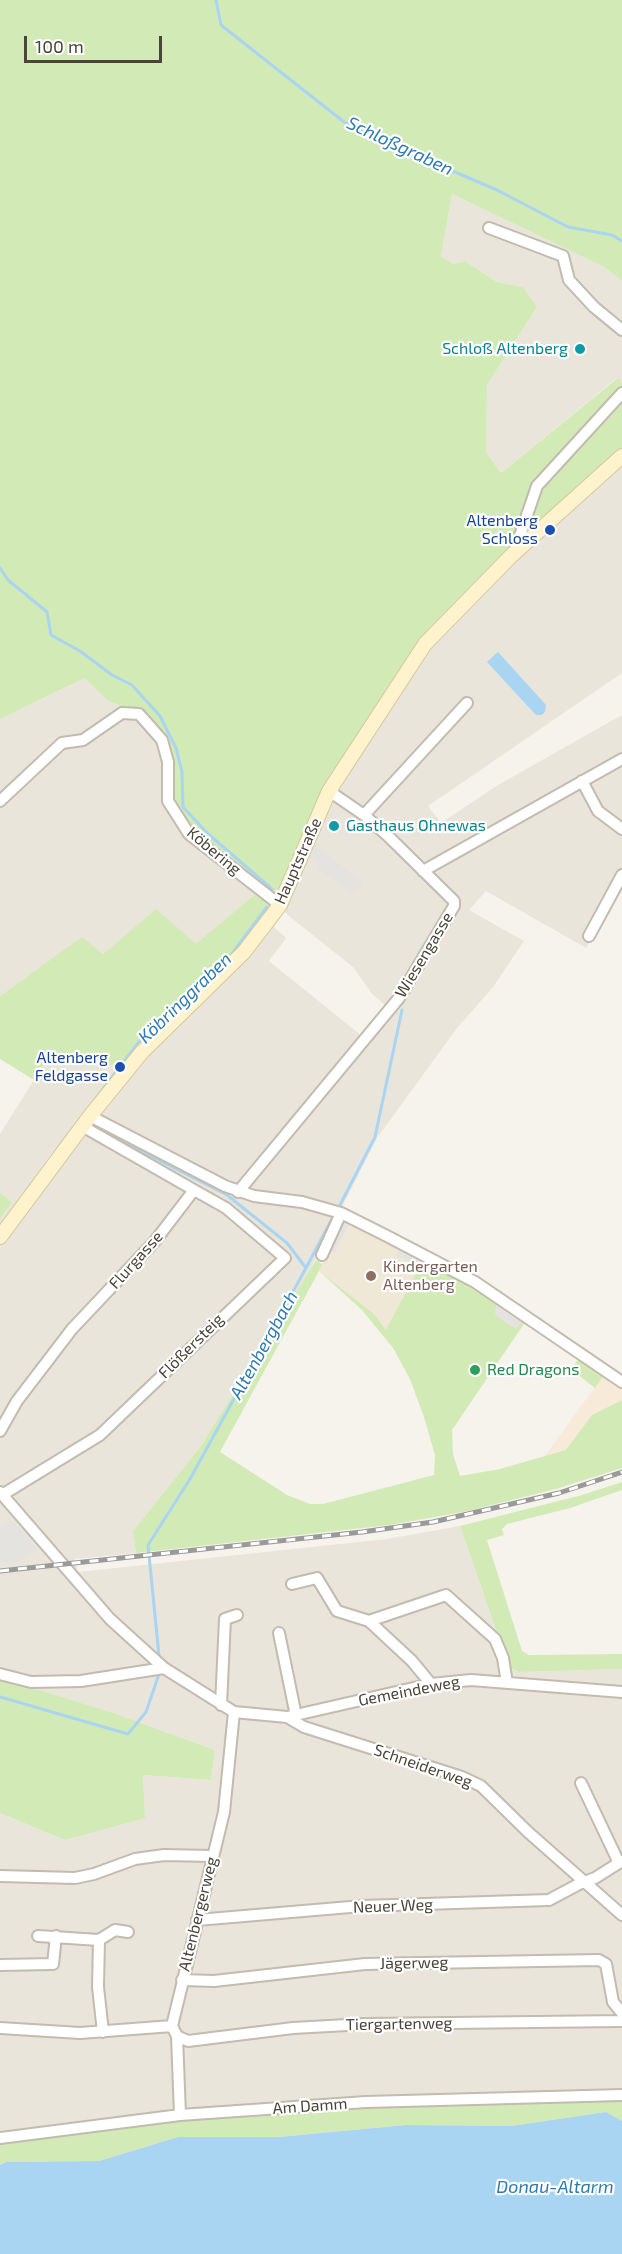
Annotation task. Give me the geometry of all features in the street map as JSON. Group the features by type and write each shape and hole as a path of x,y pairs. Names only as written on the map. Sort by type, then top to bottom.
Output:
{"main road":[{"name":"Hauptstraße","path":"0,1237 86,1121 142,1052 244,952 280,905 329,791 425,644 513,555 622,456"}],"street":[{"path":"489,228 563,256 569,280 594,307 622,330"},
{"path":"513,555 537,486 622,393"},
{"path":"364,815 467,703"},
{"name":"Köbering","path":"0,801 62,743 83,740 122,713 139,714 162,740 168,762 168,801 189,834 280,905"},
{"path":"423,871 622,759"},
{"path":"582,782 598,811 622,829"},
{"name":"Wiesengasse","path":"238,1192 399,998 454,906 454,901 364,815 329,791"},
{"path":"589,936 622,874"},
{"path":"86,1121 238,1192 302,1202 341,1214 475,1281 622,1382"},
{"path":"86,1121 194,1190"},
{"name":"Flurgasse","path":"0,1431 17,1401 72,1329 155,1241 194,1190"},
{"name":"Flößersteig","path":"1,1493 100,1435 247,1291 285,1258 226,1208 194,1190"},
{"path":"322,1255 341,1214"},
{"name":"Gemeindeweg","path":"1,1493 110,1619 164,1668 221,1706 234,1712 291,1717 431,1684 471,1680 622,1692"},
{"path":"292,1584 317,1578 337,1611 369,1621 412,1660 431,1684"},
{"path":"369,1621 446,1595 495,1639 503,1658 507,1683"},
{"path":"221,1706 225,1619 237,1615"},
{"path":"279,1633 291,1717"},
{"path":"0,1674 31,1682 61,1682 164,1668"},
{"name":"Altenbergerweg","path":"180,2115 175,2031 182,1980 224,1812 234,1712"},
{"name":"Schneiderweg","path":"291,1717 304,1727 462,1777 480,1786 622,1915"},
{"path":"581,1783 620,1862"},
{"path":"0,1876 75,1878 94,1874 135,1859 164,1855 212,1856"},
{"name":"Neuer Weg","path":"197,1920 362,1906 549,1899 620,1862"},
{"path":"38,1936 99,1940 115,1930 128,1932"},
{"path":"0,1965 53,1964 56,1936"},
{"path":"99,1940 98,1987 103,2032"},
{"name":"Jägerweg","path":"182,1980 214,1981 364,1964 598,1959 606,1964 613,2002 622,2013"},
{"name":"Tiergartenweg","path":"0,2028 103,2032 175,2031 188,2041 293,2028 365,2024 622,2021"},
{"name":"Am Damm","path":"0,2138 180,2115 366,2102 622,2095"}],"shaded area":[{"path":"452,194 604,267 622,281 622,383 617,378 501,473 486,452 487,385 537,307 523,287 497,282 465,261 453,264 441,256"},
{"path":"622,464 622,673 428,806 441,823 498,785 622,715 622,882 586,948 486,891 469,910 524,941 493,987 457,1028 377,1138 310,1270 237,1389 201,1446 133,1531 136,1553 75,1559 78,1572 387,1539 460,1526 509,1667 519,1672 622,1669 622,2091 0,2133 0,1813 65,1840 145,1817 143,1775 211,1780 215,1750 111,1712 0,1678 0,1219 12,1202 0,1192 0,1134 51,1053 121,1066 254,895 196,945 156,910 103,954 82,938 0,996 0,719 85,678 107,700 152,720 165,736 327,789 419,643","holes":["284,912 353,967 372,994 385,1005 362,1036 269,961 286,938 274,927"]},
{"path":"316,845 363,883 353,894 318,868 320,862 309,857"},
{"path":"343,1218 351,1222 335,1253 328,1250"},
{"name":"Kindergarten Altenberg","path":"351,1222 401,1247 397,1256 419,1267 424,1260 427,1261 424,1269 415,1275 387,1331 374,1314 319,1271 328,1250 335,1253"},
{"path":"401,1247 424,1260 419,1267 396,1256"},
{"path":"496,1301 524,1320 516,1329 495,1315"},
{"path":"604,1375 622,1387 622,1400 592,1416 566,1450 544,1457"},
{"path":"12,1519 36,1549 15,1563 0,1563 0,1529"}],"green space":[{"path":"0,0 622,0 622,281 604,267 452,194 441,256 453,264 465,261 497,282 523,287 537,307 487,385 486,452 501,473 618,378 622,383 622,389 534,484 511,553 419,643 327,789 278,900 189,827 170,799 165,736 152,720 107,700 85,678 0,719"},
{"path":"622,397 622,451 518,544 540,487"},
{"path":"254,895 273,907 228,963 121,1067 51,1053 34,1080 0,1059 0,996 82,937 103,954 156,909 196,944"},
{"path":"0,1192 12,1202 0,1219"},
{"path":"316,1260 322,1264 319,1271 374,1314 386,1330 415,1275 424,1269 427,1261 526,1321 452,1430 453,1454 460,1476 500,1469 566,1450 592,1415 622,1400 622,1468 556,1489 468,1511 390,1525 136,1553 133,1531 201,1446","holes":["319,1271 362,1310 393,1348 410,1379 435,1455 434,1475 323,1504 310,1504 287,1495 220,1452"]},
{"path":"579,1358 604,1375 595,1388 571,1369"},
{"path":"622,1482 622,1490 570,1508 507,1524 502,1529 504,1535 487,1540 522,1651 529,1655 622,1654 622,1669 519,1672 509,1667 460,1526 582,1495"},
{"path":"0,1678 111,1712 215,1750 211,1780 143,1775 145,1818 65,1840 0,1813"},
{"path":"622,2096 622,2121 606,2112 511,2126 406,2125 279,2137 178,2137 99,2161 6,2162 0,2165 0,2140 196,2117 371,2104"}],"water":[{"path":"498,652 546,705 545,712 541,715 536,715 487,662"},
{"name":"Donau-Altarm","path":"606,2112 622,2121 622,2254 0,2254 0,2165 6,2162 99,2161 178,2137 279,2137 406,2125 511,2126"}],"waterway":[{"name":"Schloßgraben","path":"216,0 221,25 344,122 380,140 497,190 568,227 612,235 622,241"},
{"name":"Köbringgraben","path":"0,568 8,580 47,612 51,635 80,651 112,675 132,685 160,716 176,748 182,772 183,807 208,834 272,889"},
{"name":"Köbringgraben","path":"58,1148 145,1034 231,955 267,907"},
{"path":"340,1205 375,1137 402,1010"},
{"name":"Altenbergbach","path":"100,1130 227,1195 287,1243 306,1268 190,1479 148,1545 159,1656"},
{"path":"306,1268 333,1217"},
{"name":"Altenbergbach","path":"0,1697 128,1734 146,1712 158,1677"}],"railway":[{"path":"0,1571 362,1532 433,1522 559,1493 622,1472"}],"place":[{"name":"Schloß Altenberg","path":"580,349"},
{"name":"Altenberg Schloss","path":"550,530"},
{"name":"Gasthaus Ohnewas","path":"334,826"},
{"name":"Altenberg Feldgasse","path":"120,1067"},
{"name":"Kindergarten Altenberg","path":"371,1276"},
{"name":"Red Dragons","path":"475,1370"}]}
